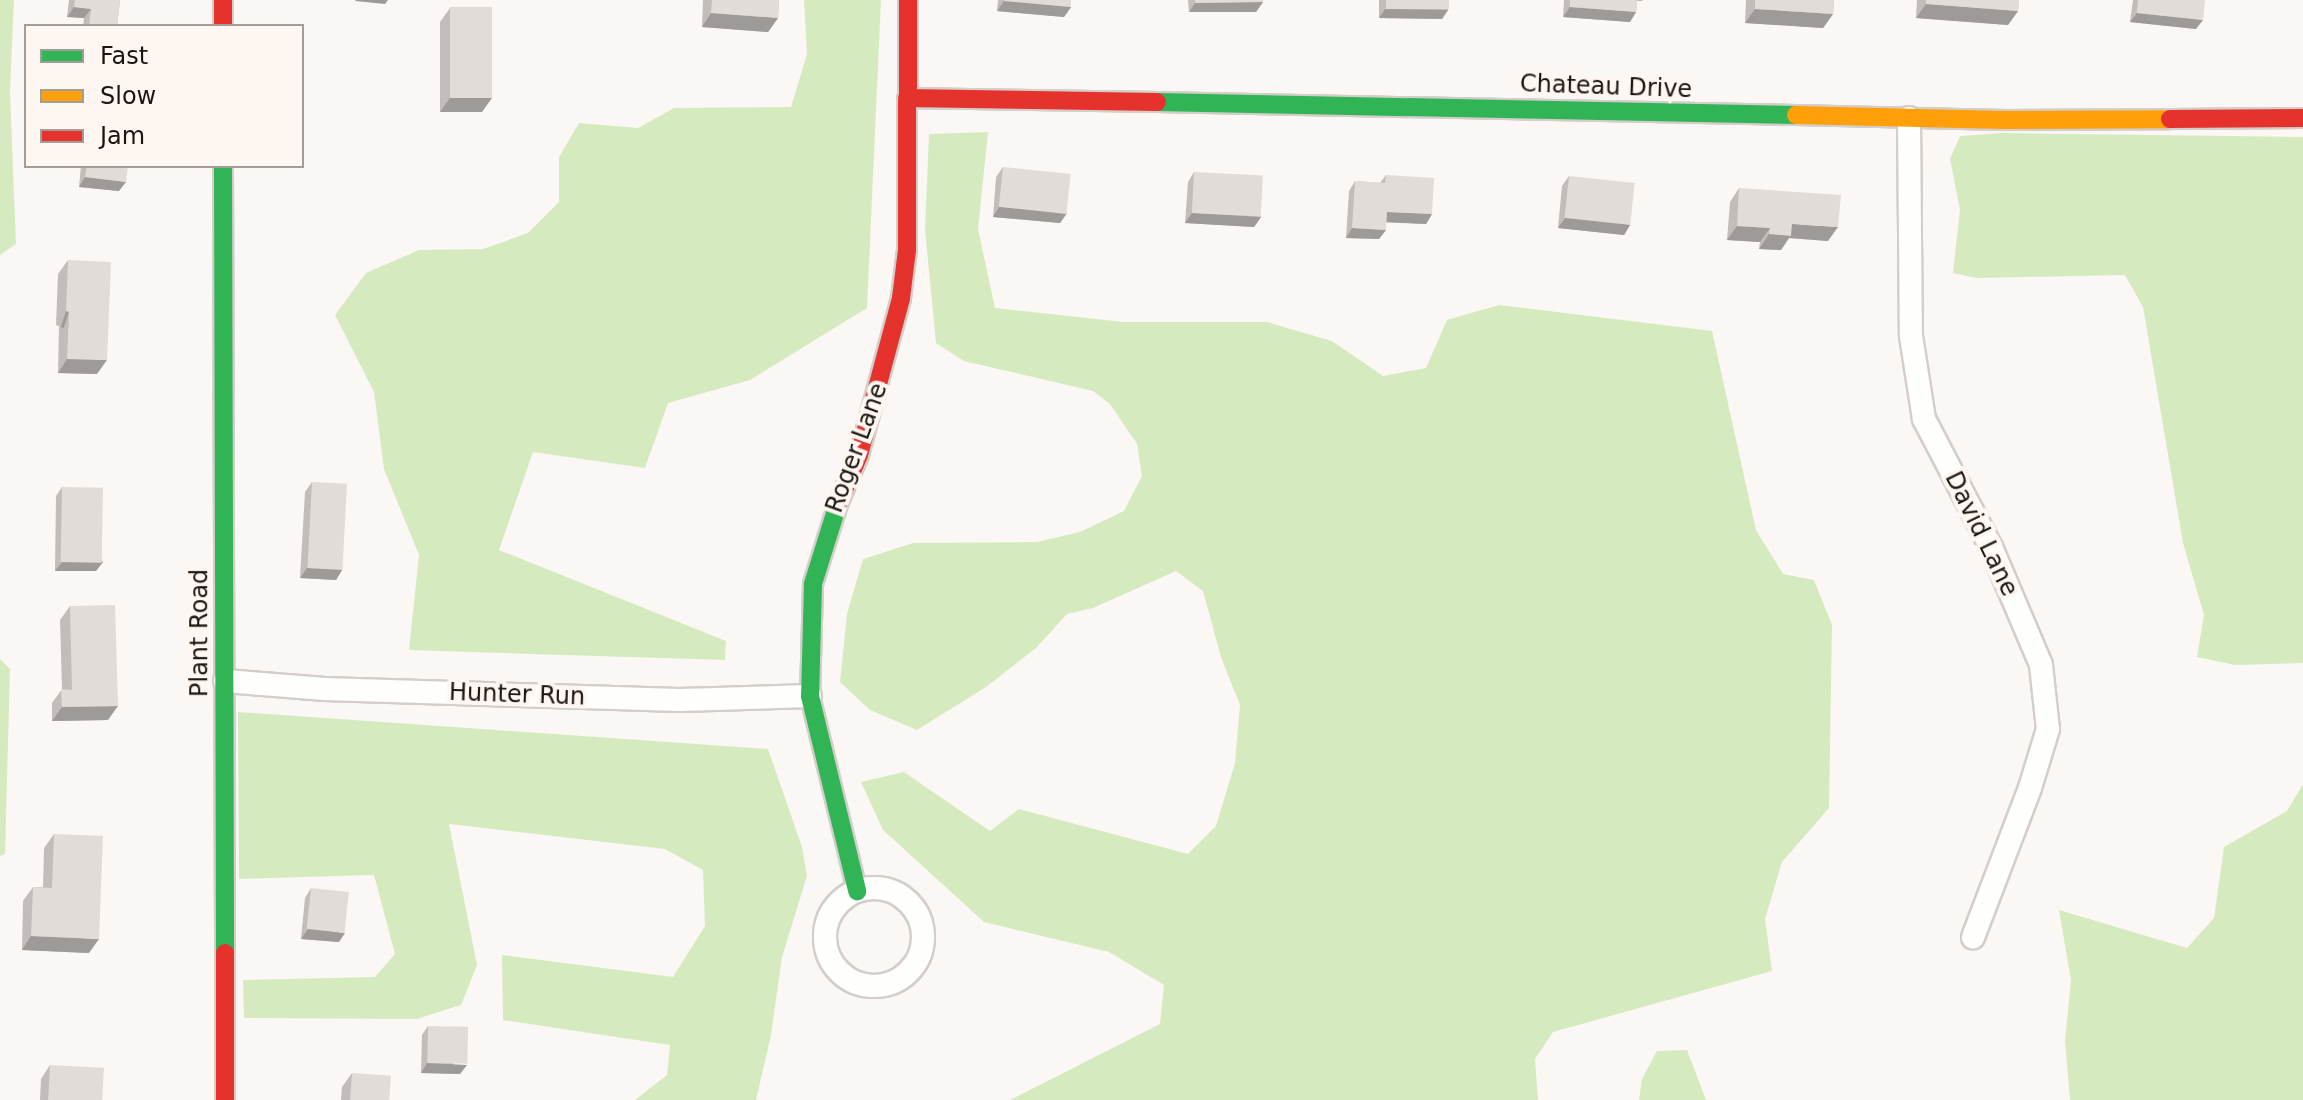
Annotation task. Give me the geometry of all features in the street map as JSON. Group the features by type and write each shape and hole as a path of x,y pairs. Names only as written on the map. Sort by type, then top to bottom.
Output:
{"street":[{"path":"223,0 223,24"},
{"name":"Roger Lane","path":"857,891 810,696 813,584 831,521 863,440 901,298 907,250 908,0"},
{"name":"Chateau Drive","path":"907,98 1492,107 1909,118 2303,118"},
{"name":"David Lane","path":"1909,118 1911,336 1924,419 1991,547 2041,665 2048,729 2030,788 1973,937"},
{"name":"Plant Road","path":"223,168 225,1100"},
{"name":"Hunter Run","path":"225,681 325,689 679,700 810,696"},
{"path":"885,889 898,894 918,914 922,927 920,954 913,967 891,983 863,985 850,980 839,971 826,947 825,933 835,907 857,891 885,889"}],"green space":[{"path":"0,0 14,0 10,92 16,244 0,255"},
{"path":"804,0 881,0 867,308 750,380 668,403 645,468 533,452 499,550 726,641 725,660 409,650 419,555 384,469 374,392 335,315 366,273 419,250 483,249 528,233 559,202 559,157 579,123 638,128 674,108 791,107 807,54"},
{"path":"988,132 978,229 995,308 1123,322 1267,322 1332,341 1383,376 1426,368 1447,320 1499,305 1712,331 1756,530 1783,574 1814,580 1832,625 1829,808 1782,862 1765,919 1772,971 1553,1032 1535,1059 1538,1100 1010,1100 1160,1024 1164,985 1109,952 984,922 883,830 861,782 904,772 990,831 1019,809 1188,854 1216,826 1235,763 1240,705 1221,657 1203,591 1176,571 1093,608 1067,614 1036,648 986,687 917,730 870,710 840,682 847,614 863,559 913,543 1037,542 1080,532 1124,511 1142,476 1137,444 1110,404 1093,391 964,361 936,343 925,230 929,134"},
{"path":"2003,133 2303,137 2303,663 2235,665 2197,657 2204,615 2183,543 2143,307 2125,275 1977,278 1953,273 1960,210 1950,159 1960,136"},
{"path":"0,659 10,669 5,854 0,856"},
{"path":"238,712 768,749 802,847 807,876 782,957 771,1035 756,1100 635,1100 667,1075 670,1045 503,1020 502,955 673,977 705,926 703,870 665,849 449,824 477,965 461,1005 417,1019 244,1018 243,980 375,977 395,954 374,875 239,879"},
{"path":"2303,784 2303,1100 2070,1100 2065,1040 2071,980 2059,910 2187,948 2214,918 2224,847 2287,811"},
{"path":"1687,1050 1706,1100 1639,1100 1642,1079 1657,1051"}],"building":[{"path":"75,0 120,0 117,24 89,24 91,9 74,7"},
{"path":"712,0 779,0 778,18 711,13"},
{"path":"1071,0 1071,7 1004,1"},
{"path":"1195,0 1263,0 1263,2 1195,3"},
{"path":"1386,0 1449,0 1449,9 1386,9"},
{"path":"1570,0 1637,0 1636,12 1570,7"},
{"path":"1755,0 1834,0 1833,14 1755,9"},
{"path":"1926,0 2019,0 2018,11 1926,4"},
{"path":"2138,0 2205,0 2203,20 2137,13"},
{"path":"450,7 492,7 492,98 450,98"},
{"path":"1003,167 1071,174 1066,214 999,207"},
{"path":"87,168 128,168 126,182 85,177"},
{"path":"1194,172 1263,176 1261,217 1192,213"},
{"path":"1386,175 1434,178 1432,214 1387,212 1386,230 1352,228 1355,181 1385,183"},
{"path":"1569,176 1635,183 1630,225 1565,218"},
{"path":"1739,188 1841,195 1838,227 1792,224 1791,236 1769,234 1770,228 1737,226"},
{"path":"68,260 111,262 107,360 67,359"},
{"path":"312,482 347,484 342,570 307,568"},
{"path":"62,487 103,488 102,563 61,562"},
{"path":"115,605 118,706 62,707 61,689 72,690 70,606"},
{"path":"54,834 103,836 99,939 31,936 33,887 52,888"},
{"path":"311,888 349,892 345,933 307,929"},
{"path":"428,1026 468,1027 467,1064 427,1063"},
{"path":"50,1065 104,1068 102,1100 48,1100"},
{"path":"352,1073 391,1076 389,1100 350,1100"}],"traffic: fast":[{"path":"1157,102 1796,115"},
{"path":"223,168 225,953"},
{"path":"838,504 813,584 810,696 857,891"}],"traffic: slow":[{"path":"1796,115 2005,120 2170,119"}],"traffic: jam":[{"path":"223,0 223,24"},
{"path":"838,504 859,455 901,298 907,250 908,0"},
{"path":"907,98 1157,102"},
{"path":"2170,119 2303,118"},
{"path":"225,953 225,1100"}]}
